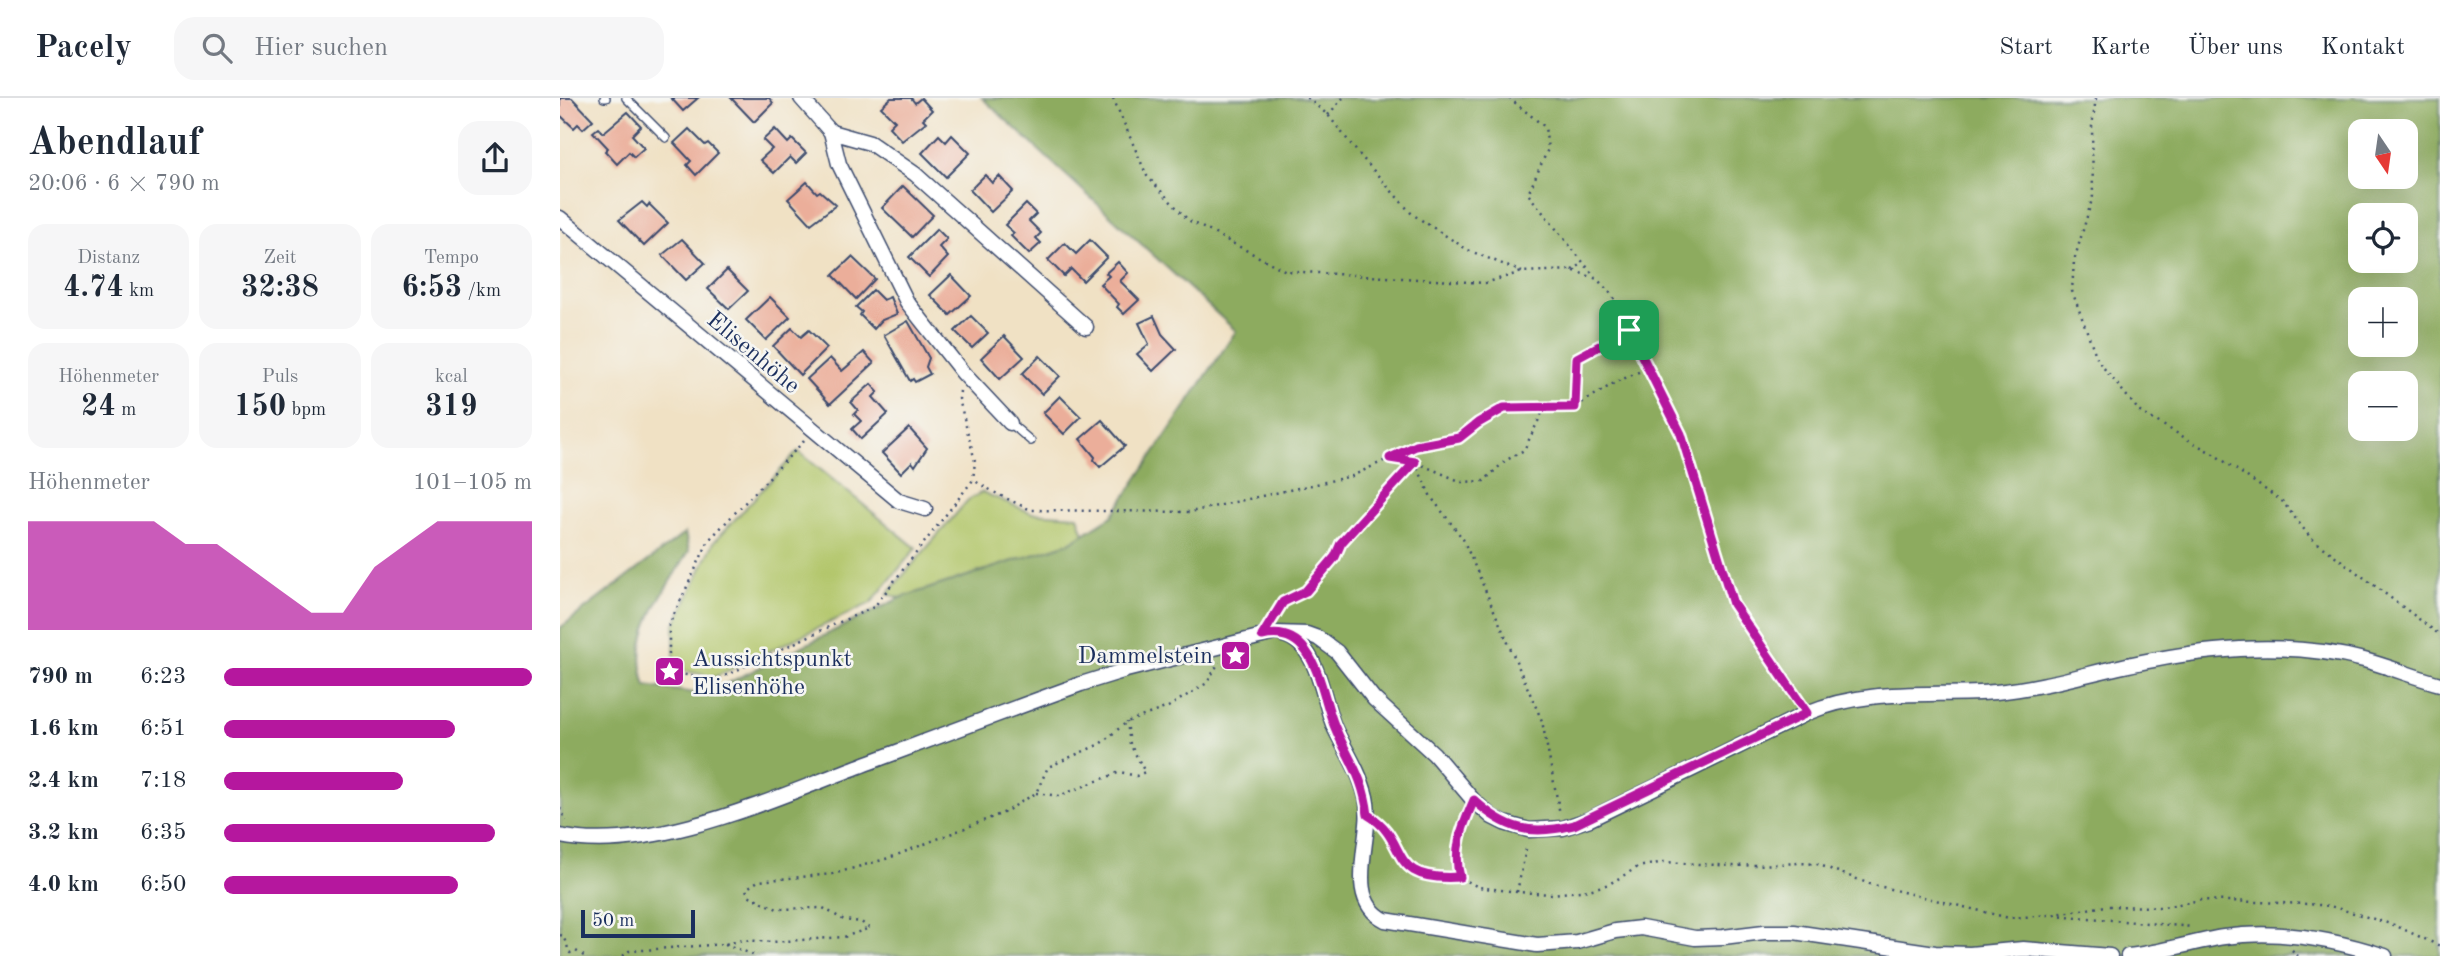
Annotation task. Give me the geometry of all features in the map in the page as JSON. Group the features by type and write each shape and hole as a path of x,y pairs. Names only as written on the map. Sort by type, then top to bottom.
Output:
{"street":[{"path":"801,98 831,132 839,164 907,302 963,373 1010,423"},
{"path":"831,132 870,143 915,174 1086,327"},
{"name":"Elisenhöhe","path":"560,218 899,502 925,509"},
{"path":"560,836 596,840 631,837 668,831 730,814 1081,684 1268,634 1307,634 1328,644 1374,699 1434,754 1492,817 1517,828 1530,830 1563,828 1605,812 1807,713 1840,701 1858,698 1897,694 1997,692 2178,655 2243,649 2312,652 2363,660 2440,684"},
{"path":"1268,634 1289,636 1300,644 1316,669 1334,726 1362,781 1368,815 1362,883 1366,902 1371,910 1385,920 1537,945 1570,944 1615,931 1641,928 1695,937 1794,932 1936,953 1970,954 2023,949 2110,956"},
{"path":"2128,956 2228,937 2274,934 2333,941 2385,956"}],"lane":[{"path":"626,98 666,138"},
{"path":"1010,423 1031,441"}],"path":[{"path":"1113,98 1147,176 1188,220 1286,271 1485,283 1522,272 1572,270 1597,279"},
{"path":"1307,98 1328,115 1412,214 1468,250 1522,272"},
{"path":"1328,115 1343,98"},
{"path":"1509,98 1545,127 1548,149 1528,194 1613,296 1681,434 1733,604 1807,713"},
{"path":"2096,98 2092,126 2093,196 2074,261 2072,291 2098,361 2140,412 2215,455 2282,501 2310,537 2440,635"},
{"path":"1572,270 1584,263"},
{"path":"1575,407 1577,358 1629,330"},
{"path":"973,480 1031,510 1189,512 1352,476 1416,446 1459,438 1504,408 1575,407 1616,382 1650,367"},
{"path":"813,431 709,540 669,625 669,672 716,680 874,607 973,480 975,461 959,399 963,373"},
{"path":"1390,458 1415,462 1462,482 1484,481 1504,461 1524,450 1545,407"},
{"path":"1268,634 1283,602 1306,591 1335,557 1341,543 1415,462"},
{"path":"1415,462 1431,497 1463,539 1542,722 1563,828"},
{"path":"623,956 629,951 725,944 743,940 772,943 844,937 870,928 861,922 844,920 823,908 777,909 748,895 746,889 758,881 833,874 889,858 1003,814 1036,793 1048,767 1100,744 1127,722 1168,707 1207,683 1219,663"},
{"path":"1036,793 1059,796 1119,772 1136,776 1145,772 1130,744 1127,722"},
{"path":"1460,877 1455,863 1461,831 1474,800"},
{"path":"1368,815 1377,820 1387,833 1408,868 1427,876 1460,877 1478,887 1517,892 1552,894 1590,890 1609,884 1638,867 1664,862 1734,866 1800,863 1829,867 1870,884 2009,918 2050,915 2088,907 2163,907 2201,900 2308,904 2330,906 2394,925 2440,946"},
{"path":"1517,892 1530,830"},
{"path":"2050,915 2195,928"},
{"path":"2274,934 2298,956"},
{"path":"560,935 564,936 570,953 576,951 584,956"},
{"path":"725,944 757,956"}],"green space":[{"path":"982,98 2440,98 2440,956 560,956 560,628 685,533 689,551 651,615 642,649 642,667 646,686 695,693 718,688 900,598 1069,543 1112,516 1236,331"},
{"path":"798,451 916,548 871,603 715,677 674,669 674,626 714,542"},
{"path":"982,492 1032,513 1078,516 1084,534 1069,543 900,598 887,594 968,500"}],"building":[{"path":"560,98 572,98 593,120 583,129 578,124 574,128 560,117"},
{"path":"671,98 698,98 683,111"},
{"path":"731,98 769,98 773,103 754,122"},
{"path":"891,98 911,98 915,103 921,98 932,110 923,119 926,122 902,141 889,127 895,121 881,107"},
{"path":"628,112 641,126 632,135 644,148 634,157 629,152 617,164 605,151 608,148 593,132 598,128 603,133"},
{"path":"689,129 705,145 708,143 718,153 696,175 687,165 691,161 674,143"},
{"path":"775,129 788,143 792,139 806,153 796,163 790,157 774,173 760,160 772,149 763,140"},
{"path":"939,135 946,142 952,135 970,153 946,177 922,153"},
{"path":"985,175 992,183 999,176 1013,191 991,212 970,190"},
{"path":"807,182 817,193 820,191 836,205 811,224 788,199"},
{"path":"903,186 933,215 912,237 882,208"},
{"path":"642,202 647,207 649,204 668,223 644,246 619,220"},
{"path":"1026,204 1036,214 1029,221 1041,233 1036,238 1041,243 1029,254 1011,236 1014,233 1005,225"},
{"path":"937,229 947,239 939,247 948,257 929,277 909,257"},
{"path":"682,239 705,263 686,280 662,255"},
{"path":"1090,240 1107,257 1083,281 1071,269 1064,276 1048,260 1065,243 1076,254"},
{"path":"852,257 875,279 856,299 833,275"},
{"path":"1118,262 1128,273 1120,281 1139,300 1124,314 1117,307 1119,304 1100,284 1109,276 1106,273"},
{"path":"727,270 748,291 729,309 708,289"},
{"path":"951,275 971,296 950,315 930,295"},
{"path":"873,290 883,300 890,297 897,314 882,320 874,329 856,307"},
{"path":"770,297 790,317 766,340 746,320"},
{"path":"971,316 988,333 972,348 955,331"},
{"path":"1154,316 1162,334 1176,349 1153,371 1137,354 1149,344 1139,323"},
{"path":"908,321 929,358 926,367 930,374 915,382 913,379 910,381 884,335"},
{"path":"792,328 801,337 809,330 827,348 800,375 773,346"},
{"path":"1004,336 1024,357 1000,379 981,358"},
{"path":"864,352 874,363 830,404 807,379 830,358 842,371"},
{"path":"1040,356 1060,376 1042,394 1022,374"},
{"path":"871,384 878,392 873,397 888,414 861,439 852,429 861,421 854,414 858,410 851,402"},
{"path":"1060,396 1081,417 1064,434 1043,413"},
{"path":"1102,420 1125,446 1100,467 1080,439"},
{"path":"909,428 927,448 915,466 912,462 901,473 882,453"},
{"path":"749,655 753,662 747,665 743,658"}],"place":[{"name":"Dammelstein","path":"1236,655"},
{"name":"Aussichtspunkt Elisenhöhe","path":"669,672"}],"route":[{"path":"1629,330 1650,367 1681,434 1733,604 1807,713 1605,812 1563,828 1517,828 1492,817 1474,800 1461,831 1455,863 1460,877 1427,876 1408,868 1387,833 1377,820 1368,815 1362,781 1334,726 1323,685 1309,657 1300,644 1289,636 1275,633 1262,636 1283,602 1306,591 1335,557 1341,543 1415,462 1390,458 1416,446 1459,438 1504,408 1575,407 1577,358 1629,330"}]}
